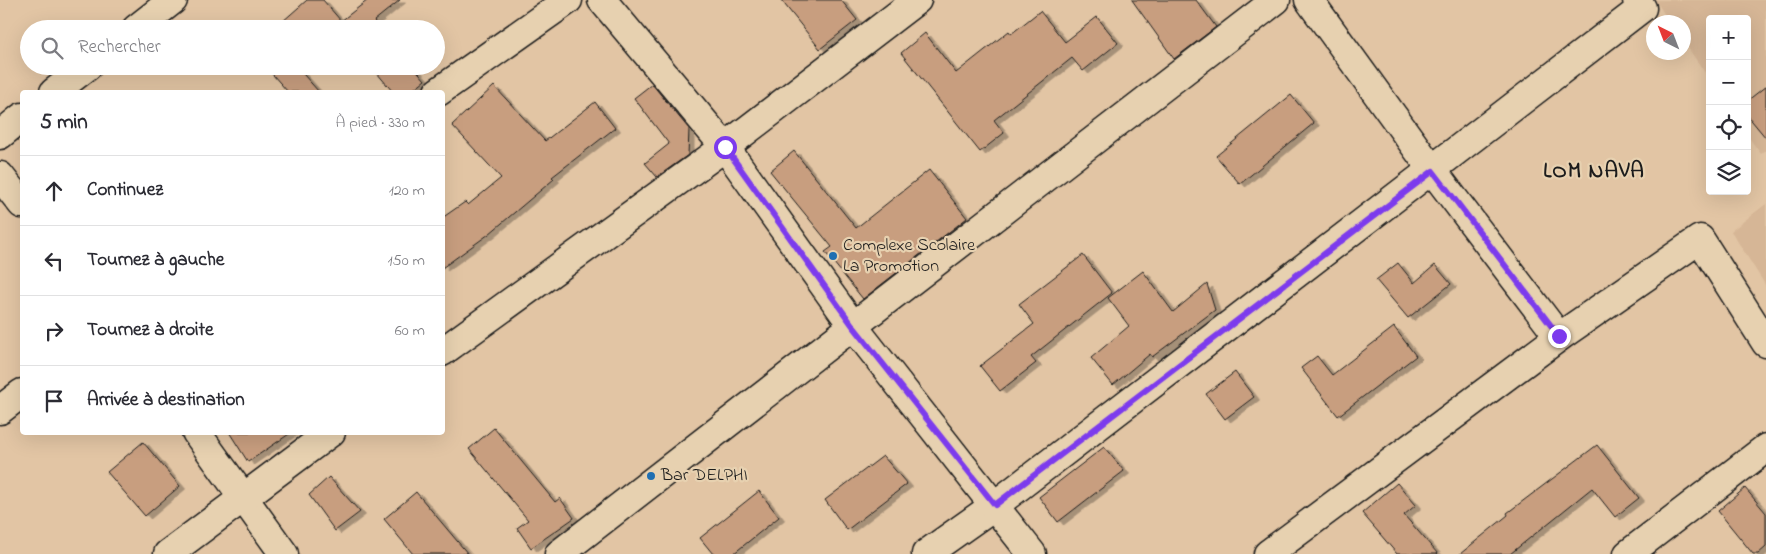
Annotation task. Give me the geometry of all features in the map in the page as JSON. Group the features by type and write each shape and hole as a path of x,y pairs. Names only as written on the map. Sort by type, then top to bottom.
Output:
{"street":[{"path":"147,20 173,0"},
{"path":"441,90 568,0"},
{"path":"602,0 725,147 853,326 1032,554"},
{"path":"445,350 725,147 917,0"},
{"path":"559,554 1276,0"},
{"path":"1308,0 1433,171 1559,336"},
{"path":"926,554 995,505 1433,171 1642,8 1637,0"},
{"path":"57,90 76,75"},
{"path":"0,135 20,119"},
{"path":"0,176 20,201"},
{"path":"1268,554 1559,336 1700,239 1766,343"},
{"path":"0,410 20,395"},
{"path":"198,435 284,554"},
{"path":"168,554 327,435"},
{"path":"1628,554 1766,448"}],"shaded area":[{"path":"1655,0 1766,0 1766,150 1761,154 1751,140 1751,15 1706,15 1706,74 1691,52 1691,15 1665,15"},
{"path":"1766,204 1766,286 1731,231"}],"building":[{"path":"307,0 323,0 340,20 284,20"},
{"path":"368,0 400,0 375,20 342,20"},
{"path":"781,0 841,0 857,20 820,49"},
{"path":"1132,0 1196,0 1216,27 1174,59"},
{"path":"1040,11 1065,42 1097,17 1118,43 1083,71 1072,58 994,120 1004,133 980,152 901,53 925,33 956,73 1009,31 1011,34"},
{"path":"273,75 304,75 317,90 286,90"},
{"path":"379,75 421,75 425,80 412,90 391,90"},
{"path":"652,84 689,129 688,155 657,177 645,163 669,144 634,98"},
{"path":"494,86 545,141 595,102 615,128 552,177 554,179 489,234 445,266 445,216 465,202 468,205 501,178 452,125"},
{"path":"1766,86 1766,138 1751,120 1751,98"},
{"path":"1291,95 1314,123 1240,184 1216,156"},
{"path":"794,151 856,228 929,170 967,218 863,299 825,252 832,247 770,171"},
{"path":"1083,255 1112,293 1031,357 1036,363 1000,391 980,366 1034,324 1019,304"},
{"path":"1398,263 1414,283 1435,265 1451,284 1408,318 1376,280"},
{"path":"1143,271 1173,312 1207,284 1215,310 1152,357 1150,354 1113,385 1091,358 1129,326 1108,298"},
{"path":"1394,327 1416,356 1338,416 1301,368 1317,356 1332,375"},
{"path":"1235,372 1254,397 1225,419 1206,394"},
{"path":"494,428 555,502 560,498 574,518 531,548 517,528 528,520 469,449"},
{"path":"231,435 288,435 248,462"},
{"path":"143,442 180,486 145,516 107,472"},
{"path":"1597,445 1639,498 1615,517 1592,488 1510,554 1460,554 1508,515 1507,513"},
{"path":"1104,447 1124,471 1058,522 1039,497"},
{"path":"883,456 907,484 847,530 825,500"},
{"path":"329,477 360,512 335,531 309,495"},
{"path":"1397,483 1416,505 1404,515 1438,554 1397,554 1362,513"},
{"path":"1745,488 1766,513 1766,547 1758,554 1753,554 1718,511"},
{"path":"759,491 779,517 733,554 713,554 700,538"},
{"path":"416,492 468,554 413,554 384,519"}],"place":[{"name":"Complexe Scolaire La Promotion","path":"833,256"},
{"name":"Bar DELPHI","path":"651,476"}],"district":[{"name":"LOM NAVA","path":"1594,172"}],"route":[{"path":"725,147 853,326 995,505 1433,171 1559,336"}]}
